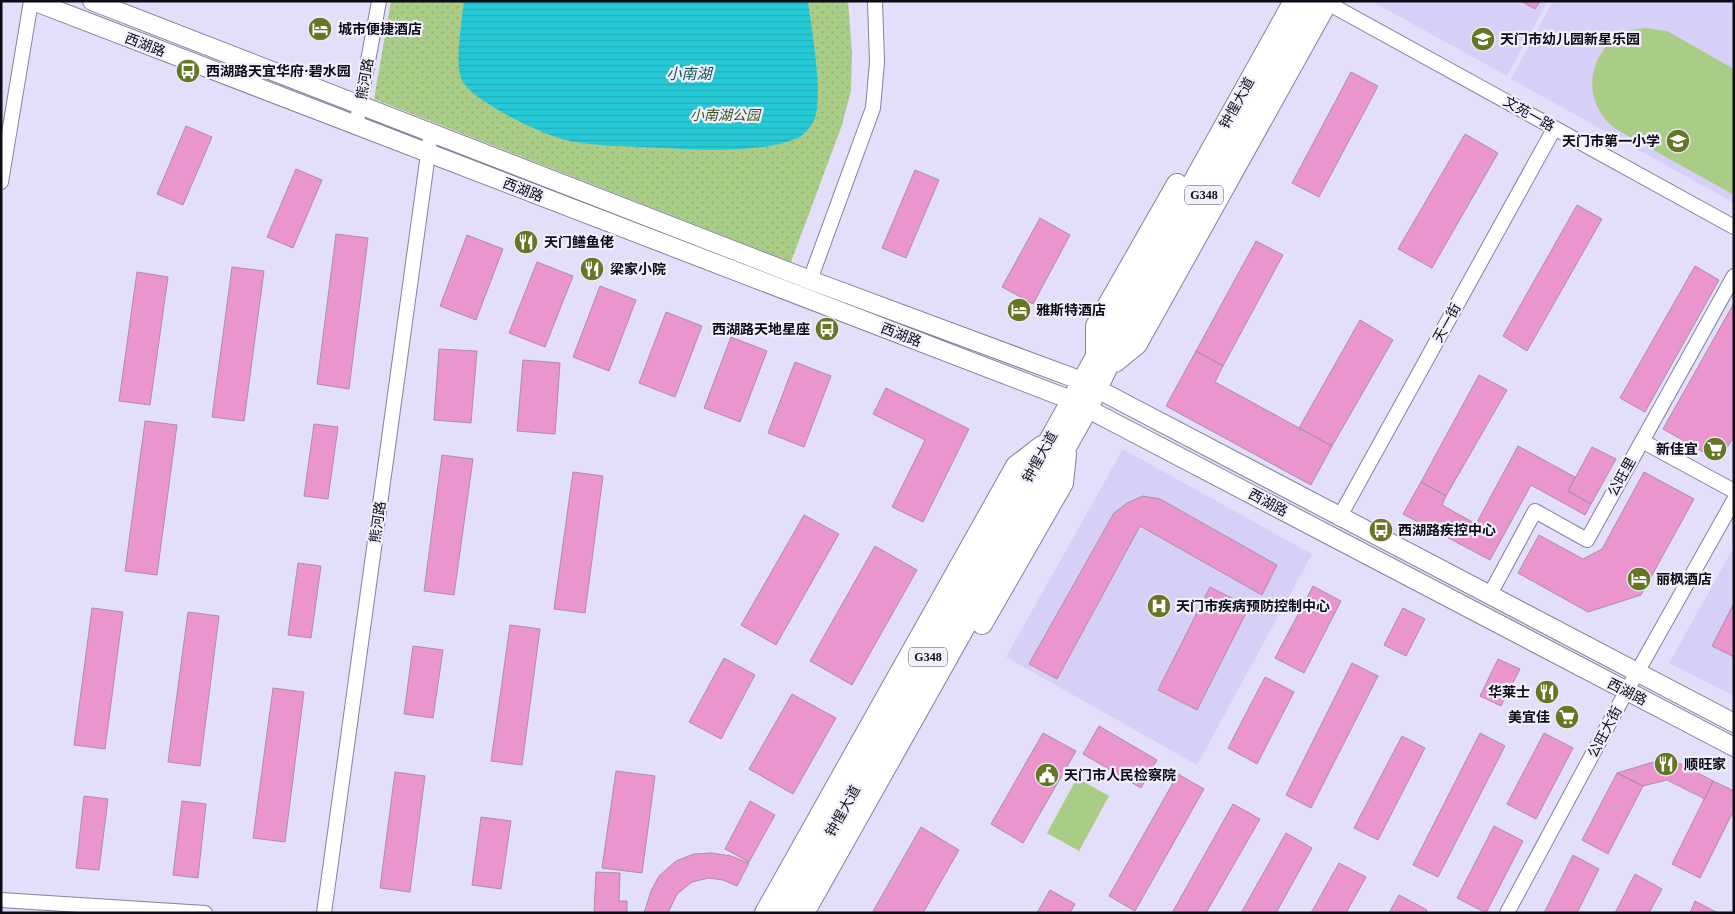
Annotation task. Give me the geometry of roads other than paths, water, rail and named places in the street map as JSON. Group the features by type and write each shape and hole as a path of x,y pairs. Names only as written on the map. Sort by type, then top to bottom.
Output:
{"highway":[{"path":"1280,1 1096,326 1101,364 1137,344 1323,2"},
{"name":"钟惺大道","path":"786,913 1080,404 1294,1"},
{"path":"766,913 1016,466 1058,443 1063,483 818,913"},
{"name":"钟惺大道","path":"804,913 1058,443"}],"main road":[{"name":"西湖路","path":"32,1 1080,404 1734,747"},
{"name":"西湖路","path":"92,1 810,280 1089,385 1339,518 1734,723"}],"street":[{"path":"1,182 32,1"},
{"name":"熊河路","path":"356,126 379,1"},
{"path":"810,280 872,108 877,62 875,1"},
{"name":"文苑一路","path":"1323,2 1734,228"},
{"name":"天一街","path":"1339,518 1554,129"},
{"name":"熊河路","path":"324,913 431,132"},
{"name":"公旺里","path":"1489,596 1535,511 1587,540 1734,276"},
{"path":"1642,441 1734,491"},
{"name":"公旺大街","path":"1507,913 1626,692 1734,500"},
{"path":"1,900 205,913"}],"water":[{"name":"小南湖","path":"464,1 808,1 818,83 816,114 809,129 798,138 779,144 741,149 701,150 605,145 576,142 555,137 493,107 469,89 462,80 459,53"}],"place":[{"name":"城市便捷酒店","path":"320,29"},
{"name":"天门市幼儿园新星乐园","path":"1483,39"},
{"name":"西湖路天宜华府·碧水园","path":"188,71"},
{"name":"天门市第一小学","path":"1678,141"},
{"name":"天门鳝鱼佬","path":"526,242"},
{"name":"梁家小院","path":"592,269"},
{"name":"雅斯特酒店","path":"1019,310"},
{"name":"西湖路天地星座","path":"827,329"},
{"name":"新佳宜","path":"1715,449"},
{"name":"西湖路疾控中心","path":"1381,530"},
{"name":"丽枫酒店","path":"1639,579"},
{"name":"天门市疾病预防控制中心","path":"1159,606"},
{"name":"华莱士","path":"1547,692"},
{"name":"美宜佳","path":"1567,717"},
{"name":"顺旺家","path":"1666,764"},
{"name":"天门市人民检察院","path":"1047,775"}],"park label":[{"name":"小南湖公园","path":"725,115"}]}
